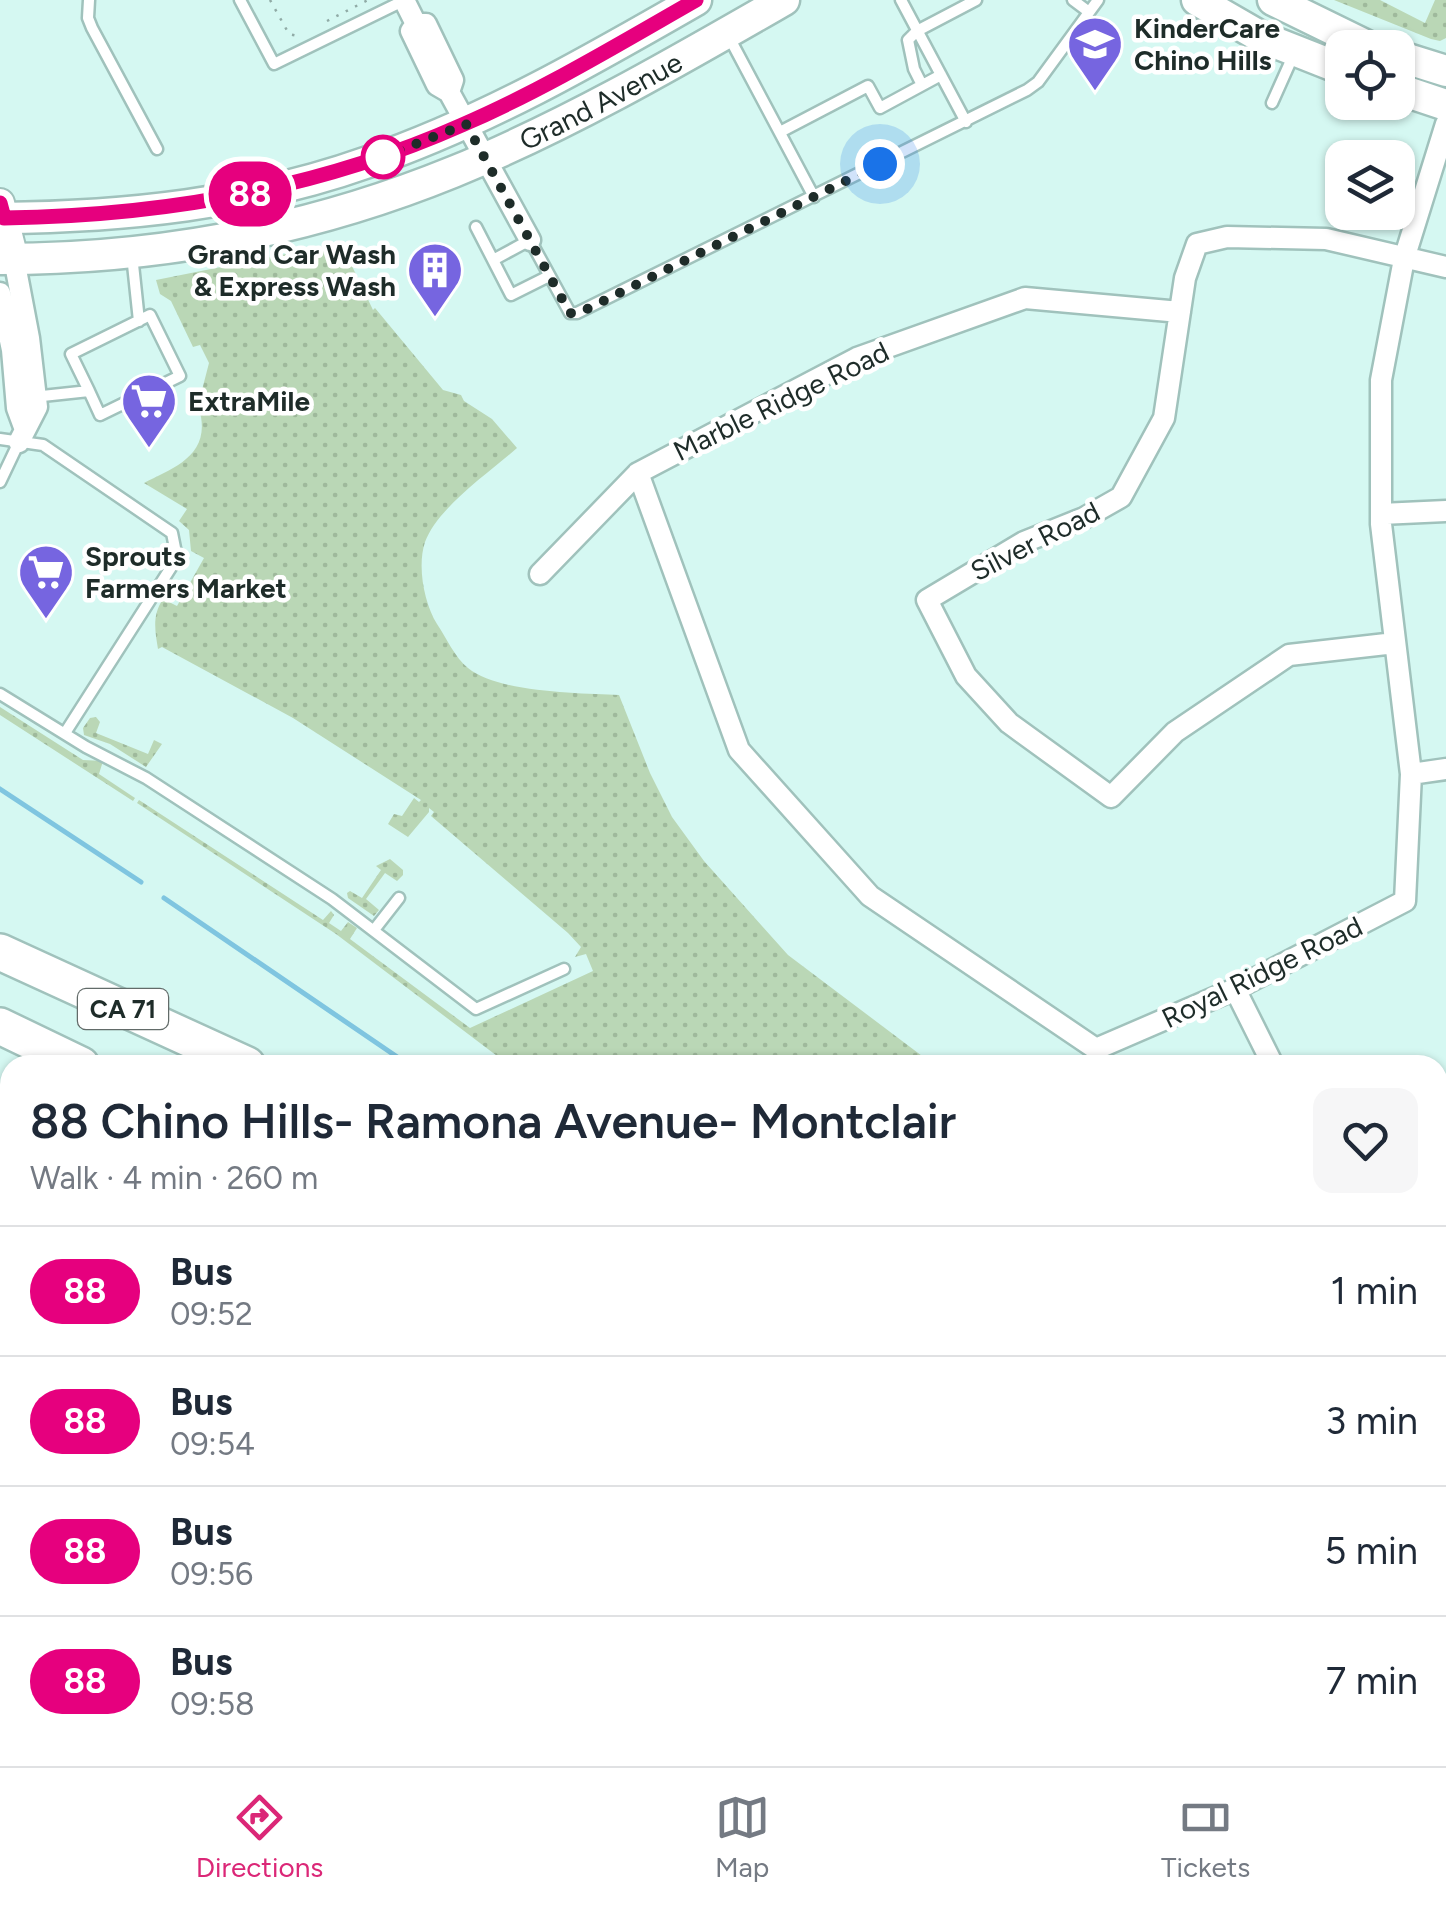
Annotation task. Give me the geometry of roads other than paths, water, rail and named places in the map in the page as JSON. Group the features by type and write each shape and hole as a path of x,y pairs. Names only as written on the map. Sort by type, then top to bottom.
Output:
{"highway":[{"name":"CA 71","path":"0,952 224,1055"},
{"name":"CA 71","path":"0,1026 60,1055"}],"main road":[{"name":"Grand Avenue","path":"1,213 139,211 255,193 365,163 466,124 696,0"},
{"name":"Grand Avenue","path":"7,258 132,254 228,239 318,218 398,193 486,158 784,0"},
{"path":"1197,0 1262,37 1325,62"},
{"path":"1272,0 1334,30"},
{"path":"1415,61 1446,71"},
{"path":"1415,95 1446,105"},
{"path":"1,213 7,258"}],"street":[{"path":"404,0 416,24 411,32 436,85 450,92 530,240"},
{"name":"Royal Ridge Road","path":"638,472 739,750 870,896 1096,1049 1235,990 1405,901 1410,774 1381,514 1382,380 1404,259 1446,124"},
{"name":"Silver Road","path":"1395,643 1288,655 1175,732 1111,798 1009,722 966,676 927,600 1024,542 1084,518 1120,497 1164,418 1185,278 1197,244 1228,237 1326,239 1404,259"},
{"path":"7,258 26,397"},
{"path":"1404,259 1446,267"},
{"path":"0,293 26,397 37,407 14,436"},
{"name":"Marble Ridge Road","path":"540,574 638,472 857,358 1026,298 1180,312"},
{"path":"1381,514 1446,511"},
{"path":"1410,774 1446,769"},
{"path":"1235,990 1267,1055"}],"lane":[{"path":"89,0 92,28 156,149"},
{"path":"240,0 274,64 404,0"},
{"path":"901,0 966,122"},
{"path":"922,85 908,40 976,0"},
{"path":"1073,0 1089,12"},
{"path":"493,260 530,240 570,313 577,314 966,122 1038,82 1098,0"},
{"path":"726,32 814,197"},
{"path":"1272,103 1296,51"},
{"path":"780,132 868,86 880,108 941,75"},
{"path":"476,227 511,295 549,276"},
{"path":"132,254 139,321"},
{"path":"150,316 180,376 100,415 89,391 70,354 150,316"},
{"path":"26,397 89,391"},
{"path":"0,482 14,436 43,446 172,533 177,558 65,733"},
{"path":"0,694 186,803 374,930 476,1009 564,969"},
{"path":"374,930 399,898"}],"waterway":[{"path":"0,789 141,882"},
{"path":"164,898 394,1055"}],"place":[{"name":"KinderCare Chino Hills","path":"1095,93"},
{"name":"Grand Car Wash & Express Wash","path":"435,319"},
{"name":"ExtraMile","path":"149,450"},
{"name":"Sprouts Farmers Market","path":"46,621"}]}
